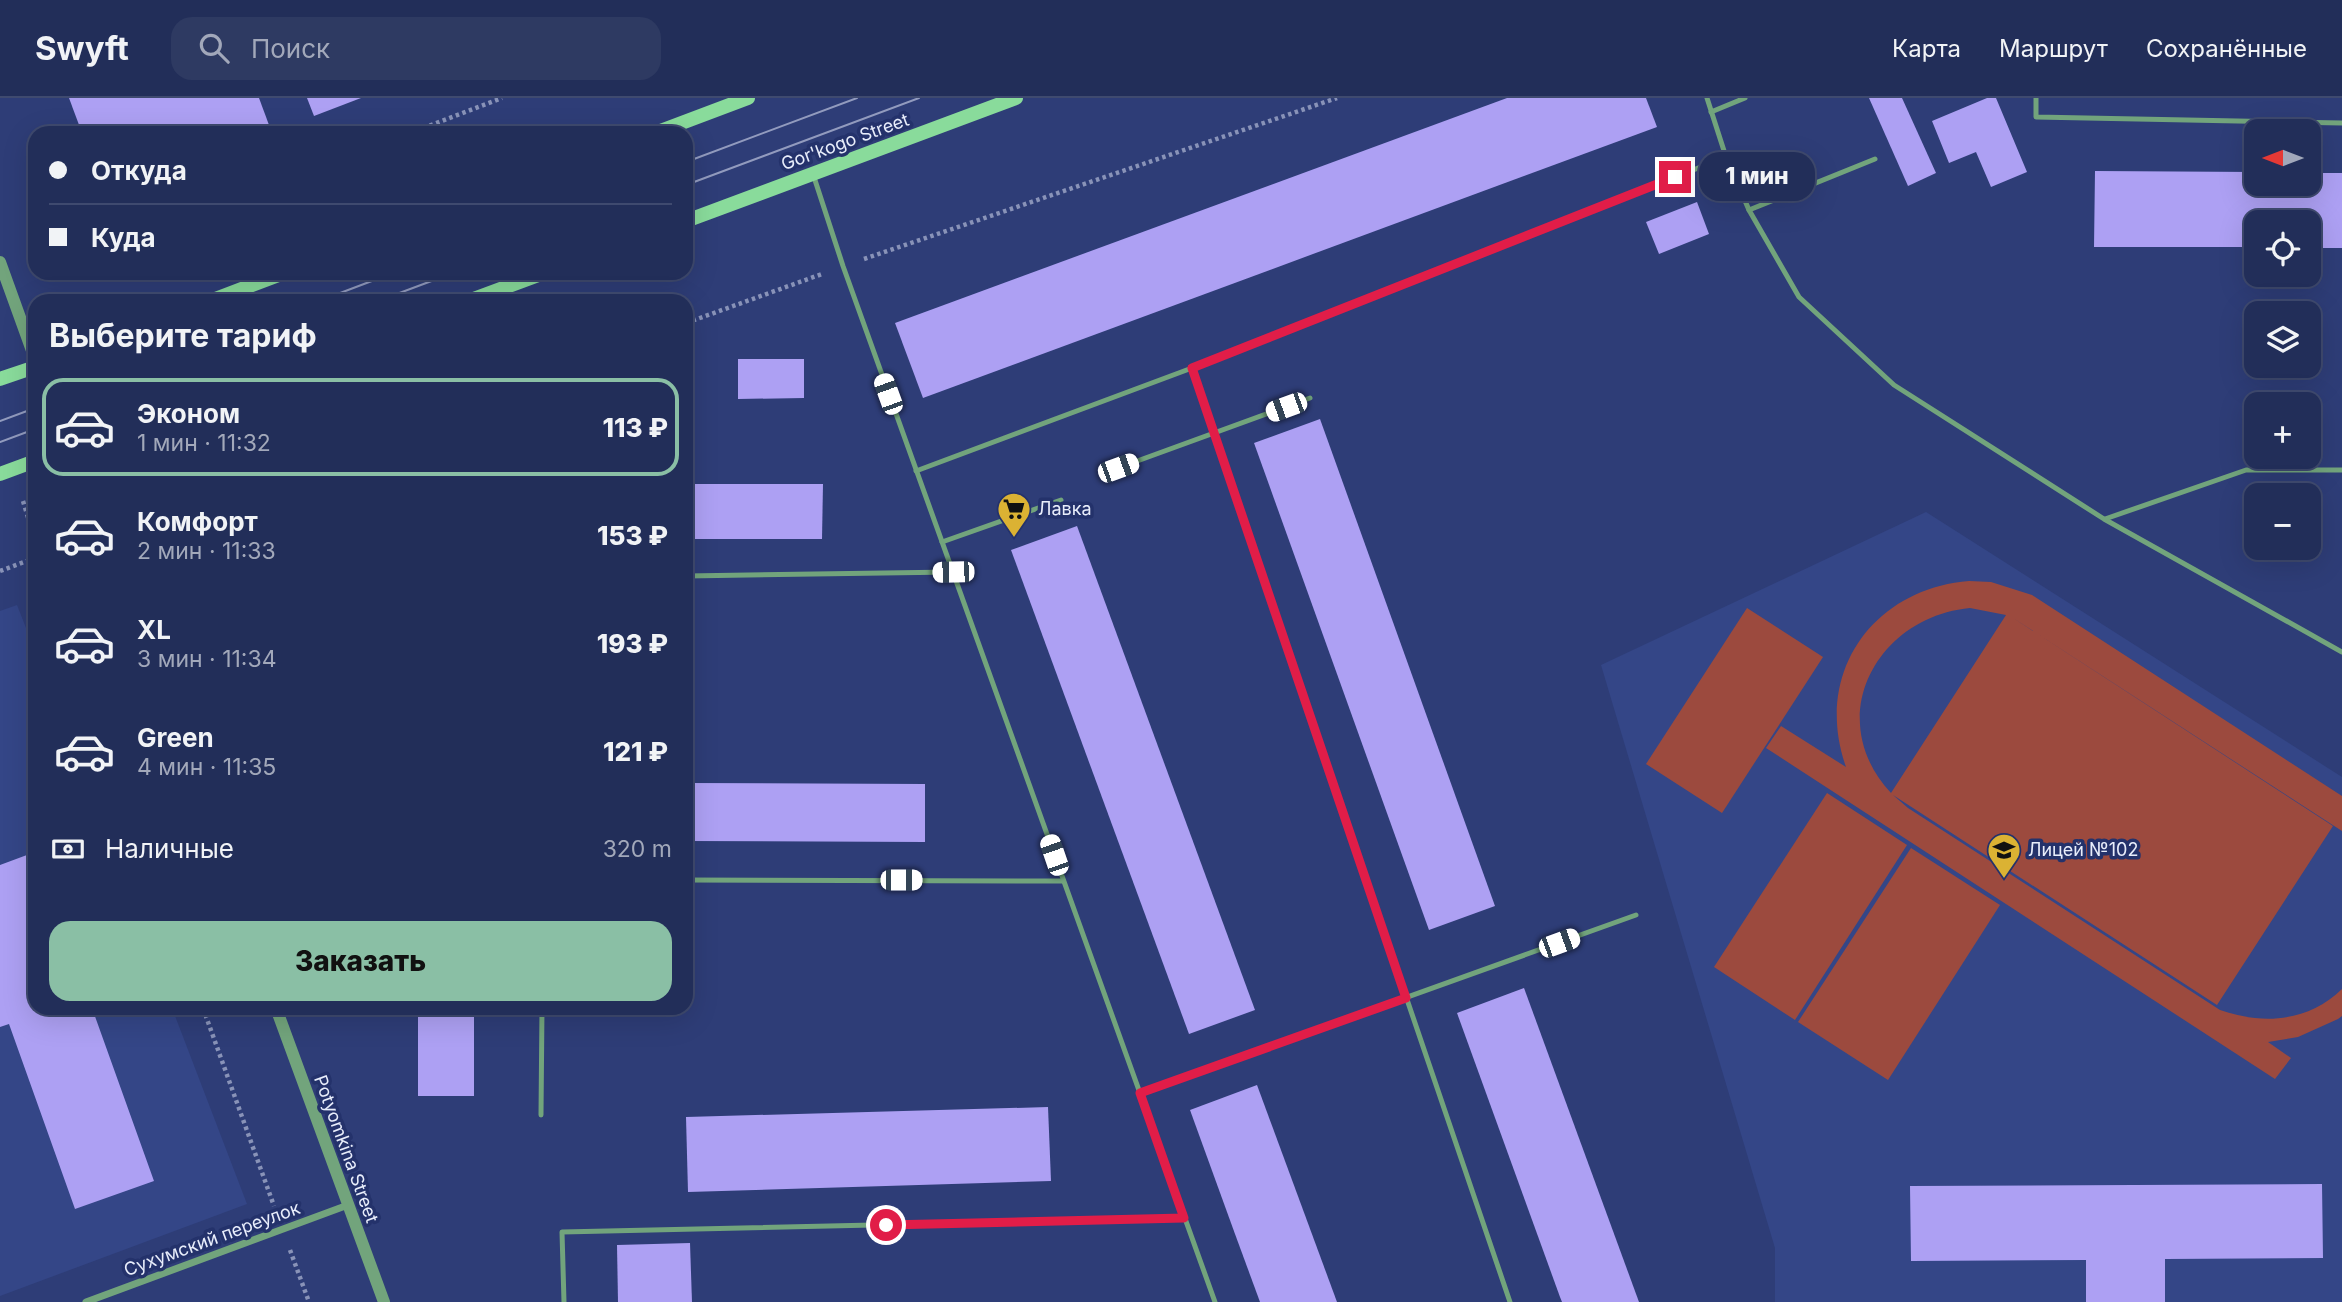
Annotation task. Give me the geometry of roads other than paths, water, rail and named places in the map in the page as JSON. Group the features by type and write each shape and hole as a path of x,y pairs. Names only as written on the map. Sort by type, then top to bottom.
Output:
{"main road":[{"path":"674,126 748,98"},
{"name":"Gor'kogo Street","path":"693,218 1016,98"},
{"path":"228,294 266,280"},
{"path":"487,294 525,280"},
{"path":"0,379 28,369"},
{"path":"0,474 28,464"}],"street":[{"path":"0,262 28,340"},
{"name":"Potyomkina Street","path":"279,1015 384,1302"},
{"name":"Сухумский переулок","path":"86,1302 348,1205"}],"lane":[{"path":"1707,98 1726,157 1749,211 1799,297 1894,385 2104,519 2342,652"},
{"path":"1712,112 1745,98"},
{"path":"2036,98 2036,117 2342,123"},
{"path":"916,471 1192,368 1726,157"},
{"path":"1749,211 1875,159"},
{"path":"813,174 843,266 1214,1302"},
{"path":"1192,368 1510,1302"},
{"path":"1118,468 1310,398"},
{"path":"2104,519 2246,470 2342,470"},
{"path":"942,542 1061,500"},
{"path":"693,576 953,572"},
{"path":"693,880 1063,881"},
{"path":"1140,1093 1636,915"},
{"path":"541,1115 542,1015"},
{"path":"564,1302 562,1232 1184,1218"}],"tram line":[{"path":"693,159 857,98"},
{"path":"693,182 919,98"},
{"path":"338,294 374,280"},
{"path":"397,294 434,280"},
{"path":"0,421 28,411"},
{"path":"0,442 28,432"}],"place":[{"name":"Лавка","path":"1014,539"},
{"name":"Лицей №102","path":"2004,880"}]}
